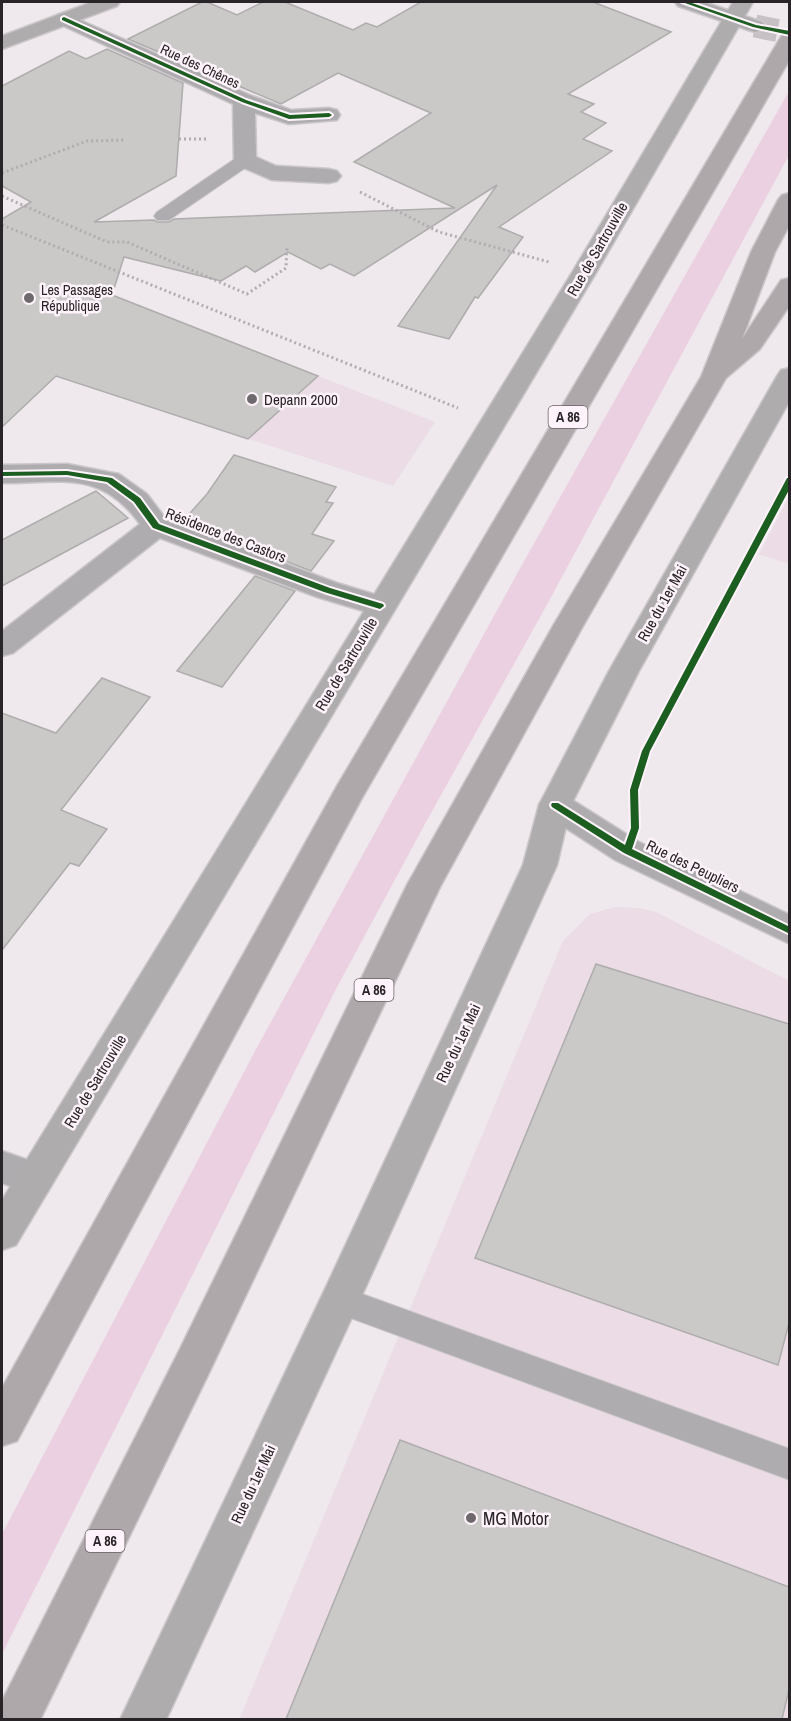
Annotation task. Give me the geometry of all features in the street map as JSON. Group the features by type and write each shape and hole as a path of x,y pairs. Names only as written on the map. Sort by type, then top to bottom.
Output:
{"highway":[{"name":"A 86","path":"2,1427 348,794 789,40"},
{"name":"A 86","path":"16,1719 194,1362 424,885 568,626 714,377 763,252 789,200"},
{"path":"714,377 751,344 789,285"}],"main road":[{"path":"2,43 110,2"},
{"name":"Rue de Sartrouville","path":"2,1233 18,1173 380,606 743,15"},
{"name":"Rue du 1er Mai","path":"141,1719 340,1300 540,865 555,805 624,671 789,376"}],"street":[{"path":"685,2 743,15"},
{"name":"Rue des Chênes","path":"64,19 244,101 289,117 329,115"},
{"path":"244,101 245,160 272,173 329,176"},
{"name":"Résidence des Castors","path":"2,474 67,473 109,480 137,500 156,526 327,590 380,606"},
{"name":"Résidence des Castors","path":"2,646 156,526"},
{"name":"Rue des Peupliers","path":"555,805 627,851 789,931"}],"lane":[{"path":"162,216 245,160"},
{"path":"340,1300 789,1465"}],"path":[{"path":"2,173 87,141 125,140"},
{"path":"329,176 439,232 585,271"},
{"path":"2,196 107,242 127,242 247,294 286,267 287,247"},
{"path":"2,225 492,422"}],"shaded area":[{"path":"789,91 789,155 549,601 336,989 2,1654 2,1534 255,1051 523,563"},
{"name":"Depann 2000","path":"92,287 435,422 393,486 2,358"},
{"path":"789,497 789,564 759,554"},
{"path":"615,907 656,912 789,981 789,1719 239,1720 563,941 590,914"}],"building":[{"path":"202,2 237,15 263,2 285,2 353,30 366,23 377,27 421,2 593,2 671,32 568,94 594,104 581,112 606,123 583,139 612,151 499,227 523,237 478,298 475,297 449,339 398,326 497,185 354,276 330,264 321,269 288,252 255,272 246,266 221,281 124,257 112,295 318,376 248,439 56,376 2,427 2,219 31,202 2,186 2,86 69,51 86,59 107,49 183,83 176,176 94,222 154,220 169,222 174,219 455,208 354,162 431,113 338,73 281,104 128,39"},
{"path":"234,455 336,487 326,502 333,503 312,534 334,541 311,571 183,521 207,494"},
{"path":"96,491 128,518 2,586 2,540"},
{"path":"255,576 295,591 222,687 177,671"},
{"path":"102,678 150,697 61,810 107,829 79,866 70,863 2,950 2,713 56,733"},
{"path":"596,964 789,1024 789,1323 778,1365 475,1258"},
{"path":"400,1440 789,1587 789,1690 782,1719 286,1719"}],"tunnel":[{"path":"755,26 790,33"}],"cycle path":[{"path":"685,2 755,26 790,33"},
{"path":"64,19 244,101 289,117 329,115"},
{"path":"2,474 67,473 109,480 137,500 156,526 327,590 380,606"},
{"path":"627,851 635,828 634,790 646,751 790,480"},
{"path":"555,805 627,851 790,931"}],"place":[{"name":"Les Passages République","path":"29,298"},
{"name":"Depann 2000","path":"252,399"},
{"name":"MG Motor","path":"471,1518"}]}
